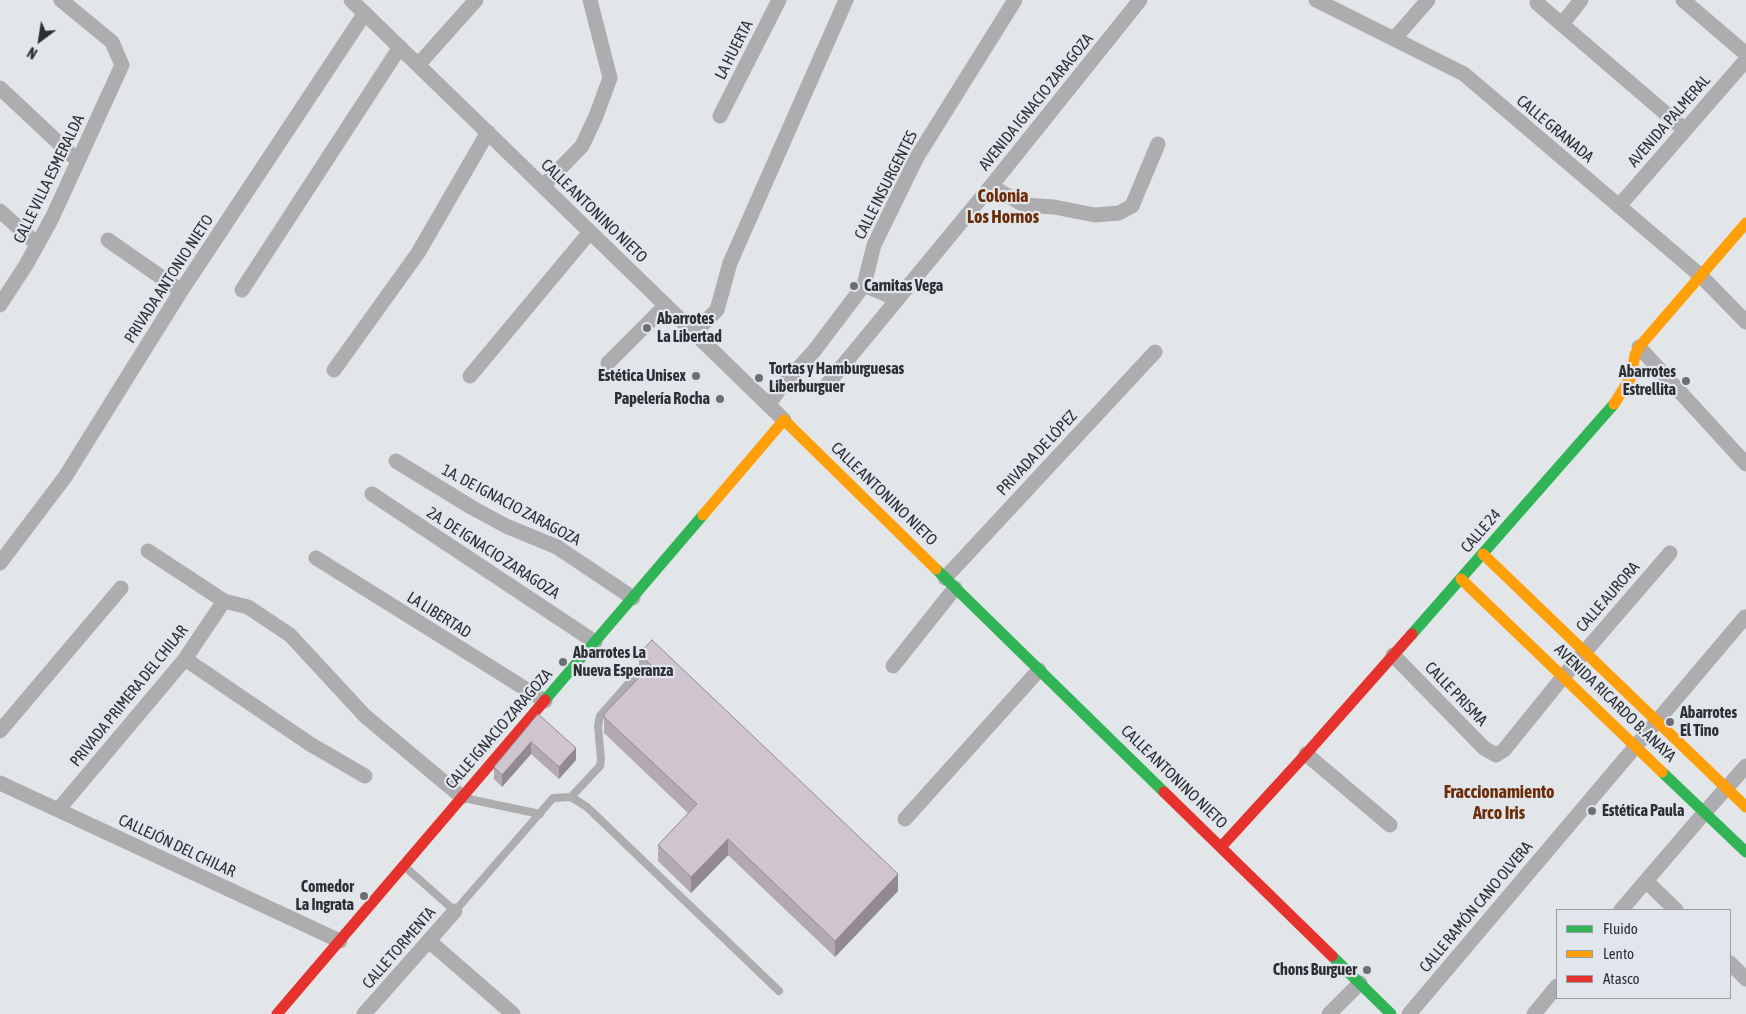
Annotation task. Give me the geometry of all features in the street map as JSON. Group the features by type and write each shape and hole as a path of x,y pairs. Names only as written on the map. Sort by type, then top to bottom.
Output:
{"main road":[{"name":"CALLE 24","path":"1221,847 1461,579 1614,403 1631,377 1635,355 1639,347 1746,223"},
{"name":"CALLE ANTONINO NIETO","path":"784,420 1392,1014"},
{"name":"CALLE IGNACIO ZARAGOZA","path":"277,1014 784,420"},
{"name":"AVENIDA RICARDO B. ANAYA","path":"1482,554 1746,807"},
{"name":"AVENIDA RICARDO B. ANAYA","path":"1461,579 1746,852"}],"street":[{"name":"CALLE VILLA ESMERALDA","path":"0,305 52,218 122,65 112,42 61,0"},
{"name":"CALLE ANTONINO NIETO","path":"351,0 784,420"},
{"path":"418,64 476,0"},
{"path":"543,186 582,146 596,116 610,78 590,0"},
{"name":"LA HUERTA","path":"720,116 779,0"},
{"path":"692,331 701,326 716,310 730,263 846,0"},
{"name":"CALLE INSURGENTES","path":"768,405 781,387 814,350 864,285 874,245 917,157 1015,0"},
{"name":"AVENIDA IGNACIO ZARAGOZA","path":"825,387 991,186 1140,0"},
{"name":"CALLE GRANADA","path":"1316,0 1464,74 1700,276 1746,322"},
{"path":"1394,39 1428,0"},
{"path":"1562,24 1581,0"},
{"path":"1684,0 1746,54"},
{"path":"1537,3 1685,130"},
{"name":"PRIVADA ANTONIO NIETO","path":"0,563 65,477 181,290 365,13"},
{"path":"242,290 400,47"},
{"name":"AVENIDA PALMERAL","path":"1619,206 1746,60"},
{"path":"0,88 78,161"},
{"path":"334,370 418,254 488,132"},
{"path":"991,186 1024,205 1054,207 1095,215 1119,213 1132,206 1158,144"},
{"path":"0,211 37,244"},
{"path":"540,304 593,234"},
{"path":"470,376 593,234"},
{"path":"108,240 181,290"},
{"path":"864,285 896,299"},
{"path":"608,363 666,305"},
{"path":"1639,347 1746,464"},
{"name":"PRIVADA DE LÓPEZ","path":"893,666 950,583 1155,352"},
{"name":"1A. DE IGNACIO ZARAGOZA","path":"396,462 497,521 557,547 633,598"},
{"name":"2A. DE IGNACIO ZARAGOZA","path":"372,494 595,642"},
{"path":"148,551 224,601 248,607 290,636 365,716 462,797"},
{"name":"CALLE AURORA","path":"1496,755 1504,750 1563,676 1670,553"},
{"name":"LA LIBERTAD","path":"316,558 545,701"},
{"path":"0,731 121,588"},
{"name":"PRIVADA PRIMERA DEL CHILAR","path":"58,810 184,659 224,601"},
{"name":"CALLE RAMÓN CANO OLVERA","path":"1409,1014 1745,617"},
{"name":"CALLE PRISMA","path":"1393,655 1484,748 1496,755"},
{"path":"184,659 310,744 365,776"},
{"path":"906,819 1039,670"},
{"path":"1306,754 1390,825"},
{"path":"1622,909 1746,766"},
{"name":"CALLEJÓN DEL CHILAR","path":"0,783 340,941"},
{"path":"1646,881 1675,909"},
{"name":"CALLE TORMENTA","path":"364,1014 457,908"},
{"path":"429,941 513,1014"},
{"path":"1736,966 1746,979"},
{"path":"1329,1014 1360,983"},
{"path":"1534,1014 1556,987"}],"lane":[{"path":"571,797 600,766 598,726 600,716 635,676"},
{"path":"462,797 540,814"},
{"path":"404,866 457,908 554,798 571,797 587,807 779,991"}],"building":[{"path":"652,640 898,874 835,941 728,839 691,877 658,845 697,804 604,717 604,714 651,665 639,654"},
{"path":"538,714 576,748 559,767 531,742 502,775 494,767"}],"traffic: fast":[{"path":"1412,634 1614,404"},
{"path":"545,700 703,515"},
{"path":"936,569 1164,792"},
{"path":"1662,772 1746,852"},
{"path":"1332,956 1391,1014"}],"traffic: slow":[{"path":"1614,404 1631,377 1635,355 1639,347 1746,223"},
{"path":"703,515 784,420 936,569"},
{"path":"1483,554 1746,807"},
{"path":"1461,579 1662,772"}],"traffic: jam":[{"path":"1221,847 1412,634"},
{"path":"277,1014 545,700"},
{"path":"1164,792 1332,956"}],"place":[{"name":"Carnitas Vega","path":"854,286"},
{"name":"Abarrotes La Libertad","path":"647,328"},
{"name":"Estética Unisex","path":"696,376"},
{"name":"Tortas y Hamburguesas Liberburguer","path":"759,378"},
{"name":"Abarrotes Estrellita","path":"1686,381"},
{"name":"Papelería Rocha","path":"720,399"},
{"name":"Abarrotes La Nueva Esperanza","path":"563,662"},
{"name":"Abarrotes El Tino","path":"1670,722"},
{"name":"Estética Paula","path":"1592,811"},
{"name":"Comedor La Ingrata","path":"364,896"},
{"name":"Chons Burguer","path":"1367,970"}],"district":[{"name":"Colonia Los Hornos","path":"1003,206"},
{"name":"Fraccionamiento Arco Iris","path":"1499,802"}]}
